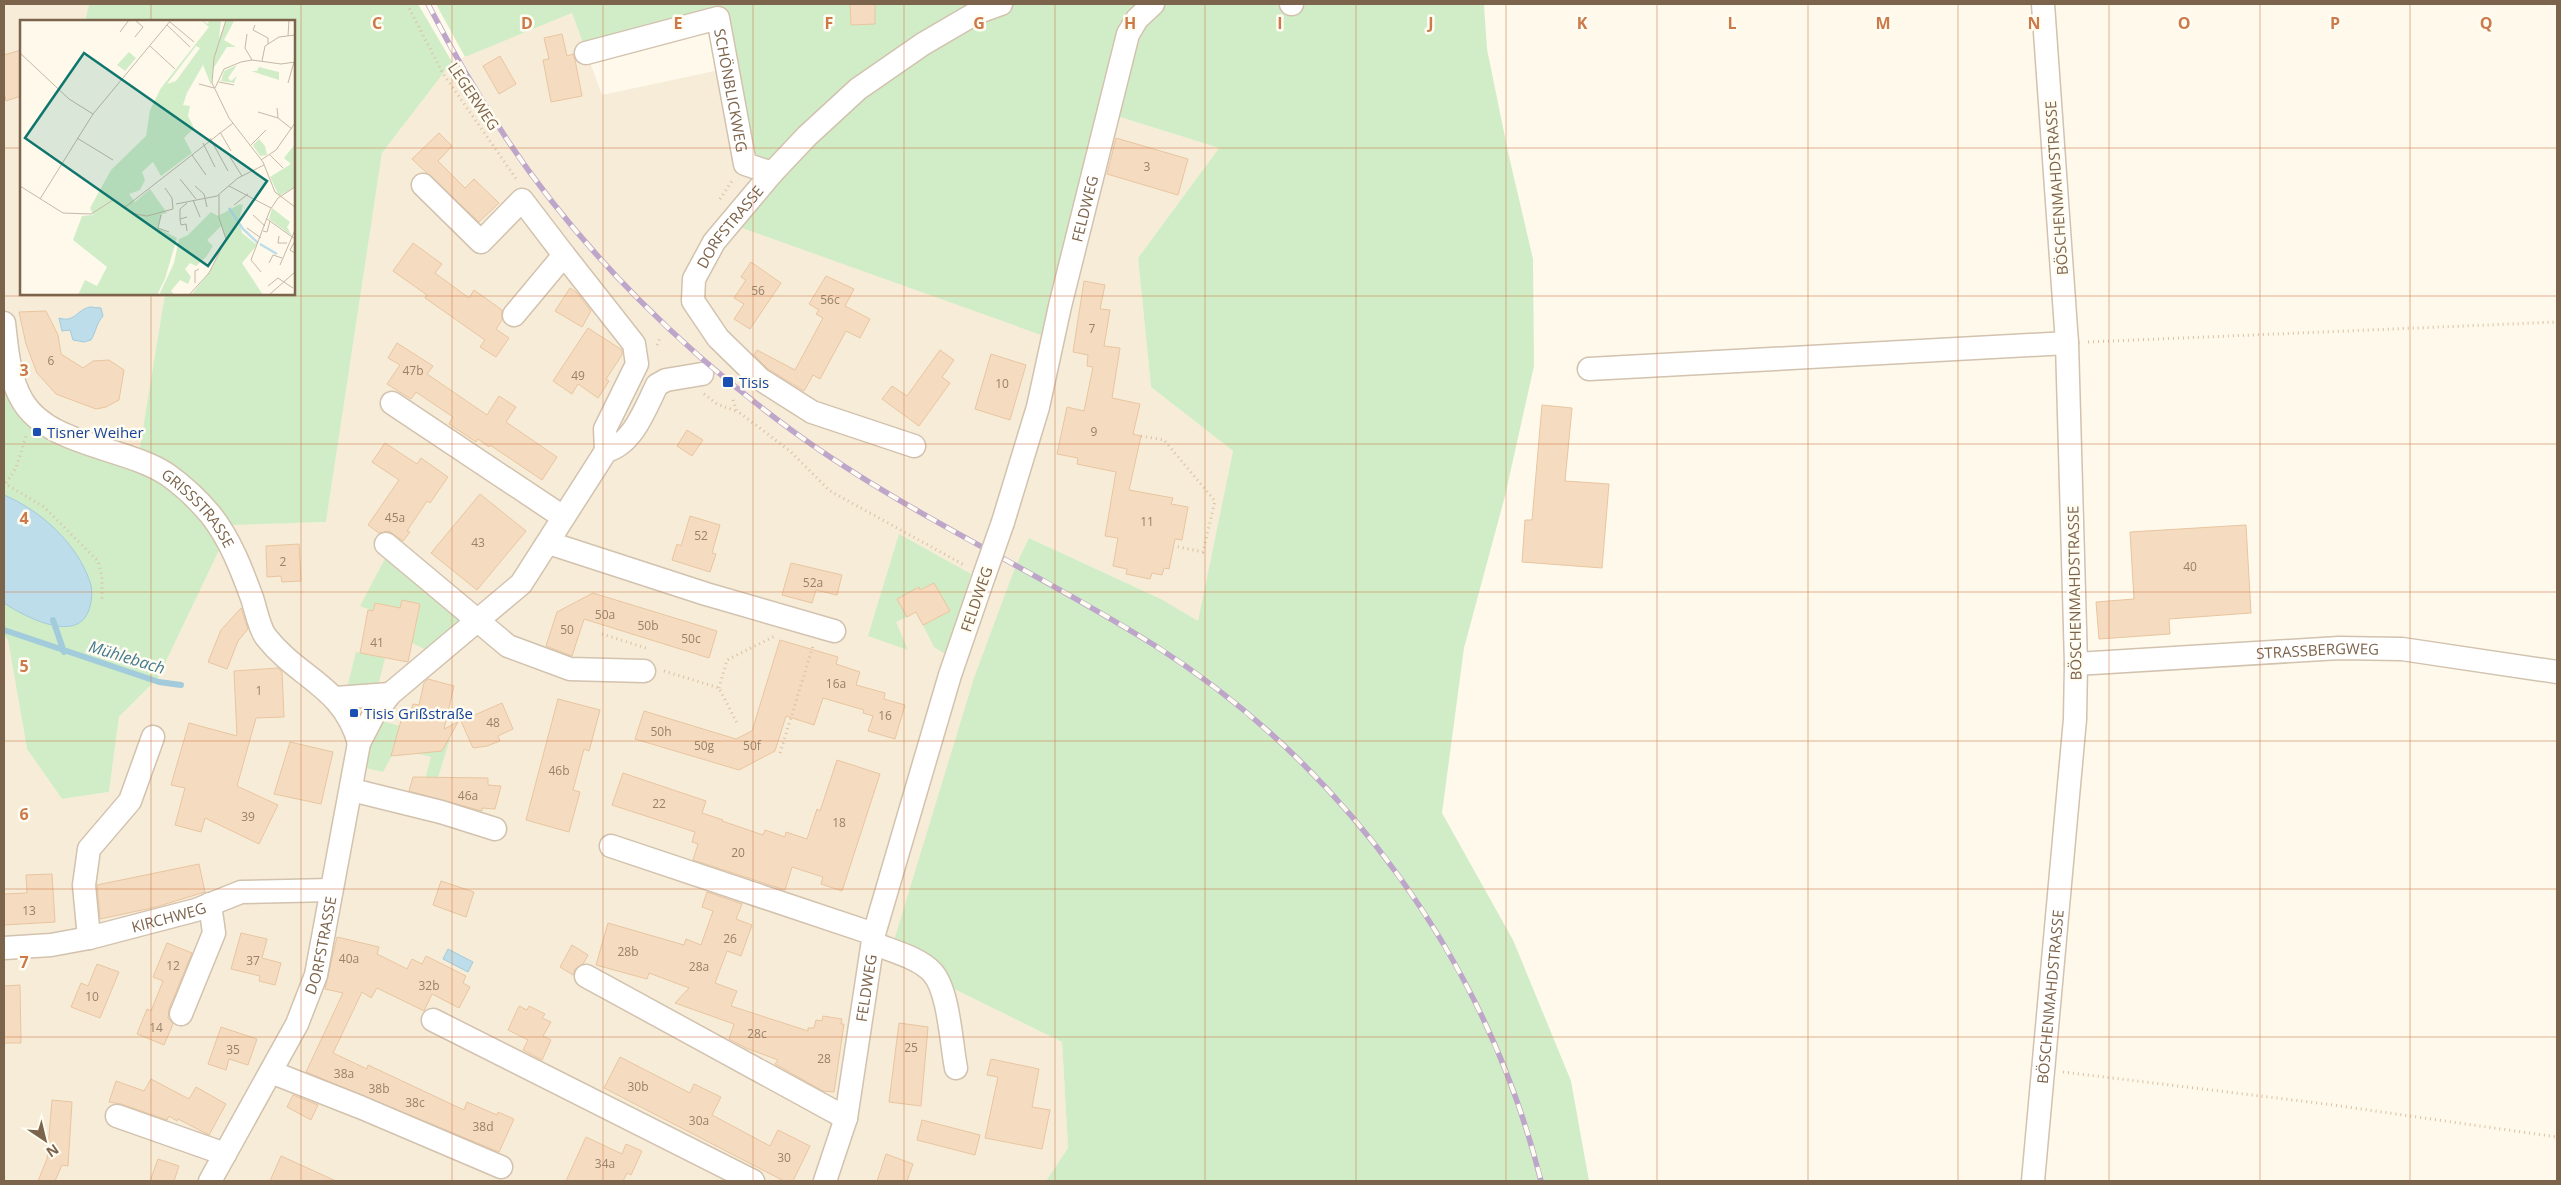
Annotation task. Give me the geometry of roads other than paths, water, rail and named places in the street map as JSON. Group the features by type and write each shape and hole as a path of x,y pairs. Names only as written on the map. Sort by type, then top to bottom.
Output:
{"street":[{"name":"DORFSTRASSE","path":"914,446 832,421 786,397 760,380 718,338 694,301 694,280 714,242 772,173 807,136 858,89 923,44 976,13 1001,4"},
{"name":"BÖSCHENMAHDSTRASSE","path":"2033,1181 2075,720 2076,664 2067,343 2043,4"},
{"name":"FELDWEG","path":"825,1181 846,1118 873,939 950,675 1004,522 1038,407 1060,306 1125,43 1138,9"},
{"name":"SCHÖNBLICKWEG","path":"586,54 718,18 744,164 772,173"},
{"path":"423,185 482,242 522,200 634,344 637,364 605,429 606,451 625,442 646,409 657,385 666,380 693,376"},
{"path":"514,315 564,255"},
{"name":"GRISSSTRASSE","path":"4,324 10,368 22,400 35,417 64,435 113,451 168,475 209,513 237,556 265,636 307,676 336,698 348,715 360,743"},
{"path":"1589,369 2067,343"},
{"path":"392,402 564,517"},
{"name":"DORFSTRASSE","path":"210,1181 297,1024 316,975 360,743 373,716 390,694 521,584 549,543 606,451"},
{"path":"549,543 706,594 834,631"},
{"path":"386,544 508,646 570,669 644,671"},
{"name":"STRASSBERGWEG","path":"2076,664 2339,648 2402,649 2557,672"},
{"path":"336,698 390,694"},
{"path":"89,938 84,885 89,849 130,801 153,737"},
{"path":"352,790 441,812 495,829"},
{"path":"611,846 873,939 915,960 932,971 942,989 956,1068"},
{"name":"KIRCHWEG","path":"4,948 51,945 89,938 210,904 241,892 331,890"},
{"path":"181,1014 214,933 210,904"},
{"path":"586,976 846,1118"},
{"path":"433,1020 753,1181"},
{"path":"271,1072 360,1107 501,1167"},
{"path":"117,1116 225,1154"}],"water":[{"path":"90,307 101,308 103,316 93,337 91,340 84,342 73,340 70,330 62,331 59,318 72,318"},
{"path":"4,495 31,509 44,519 67,541 76,554 92,589 88,612 81,621 72,626 48,624 35,620 4,603"},
{"path":"448,949 473,962 468,972 443,959"}],"waterway":[{"name":"Mühlebach","path":"53,620 64,652"},
{"name":"Mühlebach","path":"4,630 159,682 181,685"}],"railway":[{"path":"428,4 487,108 537,182 569,223 603,261 675,335 753,401 837,462 926,516 1064,592 1154,645 1223,694 1288,749 1346,810 1399,876 1445,947 1484,1022 1516,1100 1541,1181"}],"place":[{"name":"Tisis","path":"728,382"},
{"name":"Tisner Weiher","path":"37,432"},
{"name":"Tisis Grißstraße","path":"354,713"}]}
